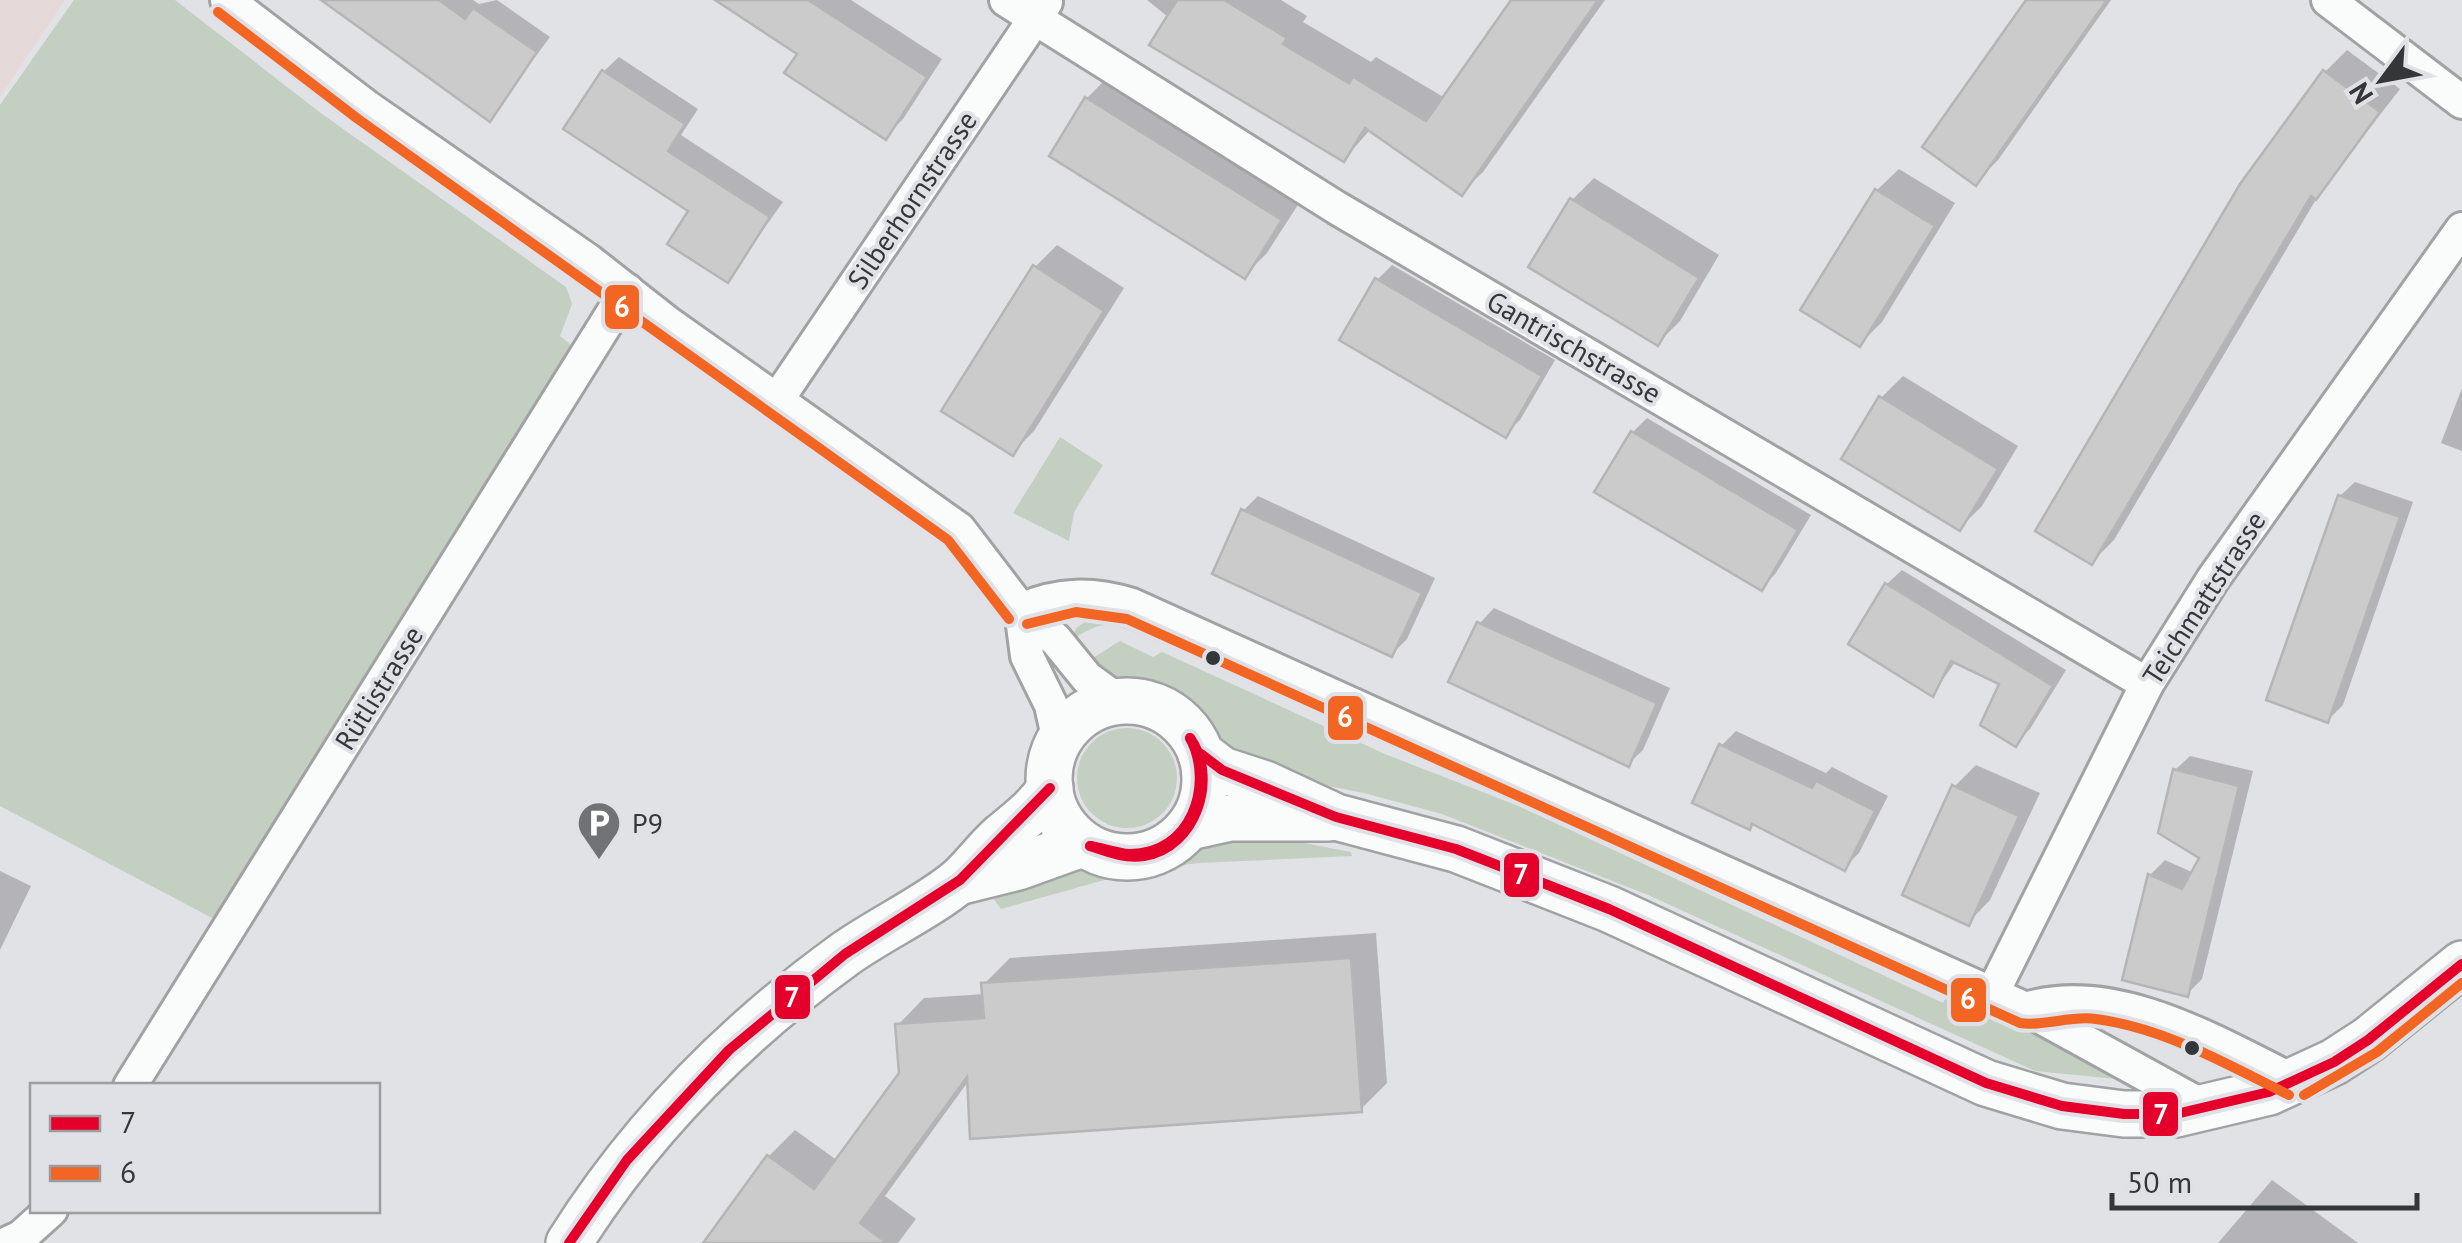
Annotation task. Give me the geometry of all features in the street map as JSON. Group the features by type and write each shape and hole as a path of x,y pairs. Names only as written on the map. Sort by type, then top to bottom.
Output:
{"main road":[{"path":"570,1243 634,1152 706,1071 758,1022 877,932 958,882 1034,811 1050,788 1059,740 1079,716 1120,702 1145,703 1169,712 1196,741 1200,754 1204,785 1188,828"},
{"path":"1200,754 1222,770 1265,784 1336,817 1456,849 1595,903 2020,1095 2124,1114 2208,1109 2296,1082 2368,1040 2462,964"},
{"path":"1050,788 1060,819 1082,844"},
{"path":"958,882 1018,868 1082,844 1130,856 1168,845 1188,828 1230,818 1336,817"}],"street":[{"path":"227,0 367,107 959,529 1021,610 1056,640 1087,678 1120,702"},
{"name":"Gantrischstrasse","path":"1006,0 1041,9 1338,208 2147,684"},
{"path":"2328,0 2462,102"},
{"name":"Silberhornstrasse","path":"777,400 1041,9"},
{"name":"Teichmattstrasse","path":"1992,994 2147,684 2223,564 2462,230"},
{"name":"Rütlistrasse","path":"132,1083 627,290"},
{"path":"1021,610 1065,596 1132,604 2026,1009 2208,1109"},
{"path":"1021,610 1027,656 1050,706 1059,740"},
{"path":"2026,1009 2073,1002 2121,1008 2186,1030 2296,1082"},
{"path":"8,1243 22,1237 48,1213"}],"shaded area":[{"path":"0,0 65,0 0,97"}],"green space":[{"path":"74,0 175,0 322,114 566,287 572,304 560,336 571,345 214,919 0,806 0,105"},
{"path":"1060,437 1103,465 1074,512 1069,541 1013,513"},
{"path":"1091,618 1116,619 1138,629 1136,633 1103,625 1072,640 1076,628"},
{"path":"1120,641 1153,657 1162,652 1385,754 1521,807 1943,1003 1949,992 2116,1071 2116,1079 2035,1071 1648,895 1442,814 1364,793 1261,773 1220,751 1183,704 1156,690 1108,679 1088,661"},
{"path":"1127,728 1146,732 1162,743 1173,759 1177,778 1173,797 1162,813 1146,824 1127,828 1108,824 1092,813 1081,797 1077,778 1081,759 1092,743 1108,732"},
{"path":"1273,837 1351,852 1352,856 1199,863 1133,872 1001,909 993,898 1042,867 1083,862 1114,870 1140,870 1159,866 1200,841"}],"building":[{"path":"321,0 439,0 465,19 473,8 537,52 490,122"},
{"path":"715,0 808,0 927,77 886,140 784,73 797,54"},
{"path":"1177,0 1224,0 1287,38 1283,44 1349,83 1353,77 1426,121 1511,0 1598,0 1462,196 1365,128 1344,162 1149,45"},
{"path":"2026,0 2107,0 1976,186 1922,147"},
{"path":"602,70 685,124 668,151 770,217 728,283 667,244 688,211 563,129"},
{"path":"2323,70 2380,112 2316,200 2311,196 2092,565 2035,531 2240,184"},
{"path":"1085,97 1282,220 1245,279 1049,156"},
{"path":"1875,189 1935,226 1860,347 1800,310"},
{"path":"1570,198 1699,278 1658,346 1528,267"},
{"path":"1033,265 1104,311 1013,456 941,411"},
{"path":"1375,278 1542,376 1506,438 1339,340"},
{"path":"1879,396 1998,469 1960,531 1841,459"},
{"path":"1631,431 1798,530 1762,591 1594,492"},
{"path":"2338,495 2400,517 2328,723 2266,700"},
{"path":"1241,509 1422,593 1392,657 1212,574"},
{"path":"1885,583 2053,686 2016,747 1980,725 1999,684 1951,661 1933,697 1848,644"},
{"path":"1477,622 1657,703 1629,767 1448,682"},
{"path":"1719,744 1812,788 1816,781 1875,811 1845,871 1752,824 1750,830 1692,803"},
{"path":"2173,769 2239,786 2188,997 2122,980 2148,874 2182,889 2199,858 2158,833"},
{"path":"1952,785 2019,816 1969,926 1902,895"},
{"path":"1351,958 1362,1112 970,1139 967,1077 860,1223 887,1243 703,1243 767,1155 814,1189 899,1073 895,1024 984,1018 981,983"}],"transit line":[{"name":"6","path":"218,12 358,119 948,540 1009,619"},
{"name":"6","path":"1027,624 1076,612 1127,619 2020,1023 2087,1018 2147,1030 2196,1049 2289,1095"},
{"name":"7","path":"1090,846 1129,854 1150,851 1168,843 1182,830 1192,814 1200,776 1190,738"},
{"name":"7","path":"1090,846 1137,857 1162,850 1177,840 1189,826 1202,791 1198,754 1190,738"},
{"name":"7","path":"1201,754 1222,770 1336,817 1456,849 1609,909 1986,1083 2062,1106 2124,1114 2176,1114 2269,1092 2334,1062 2368,1040 2462,964"},
{"name":"7","path":"569,1243 627,1160 729,1050 845,954 960,880 1050,788"},
{"name":"6","path":"2304,1095 2377,1052 2462,983"}],"place":[{"name":"P9","path":"599,861"}]}
